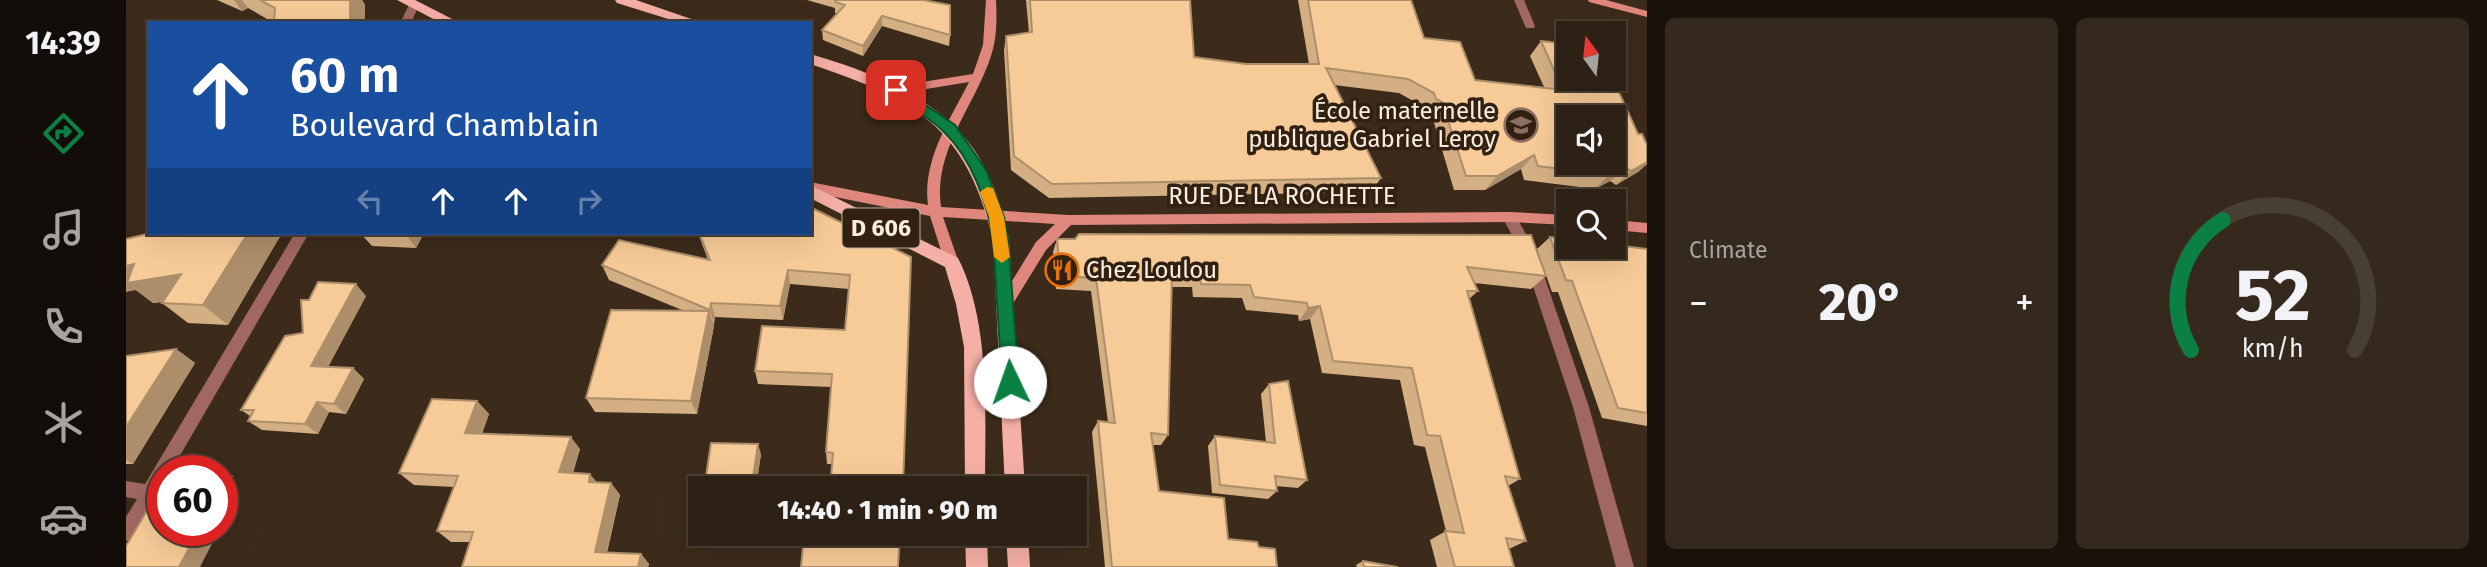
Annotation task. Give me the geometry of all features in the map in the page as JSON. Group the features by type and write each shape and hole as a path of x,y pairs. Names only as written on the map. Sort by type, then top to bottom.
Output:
{"main road":[{"path":"622,0 690,21"},
{"path":"952,263 933,192 936,165 950,128 985,59 991,32 990,0"},
{"path":"1593,0 1647,14"},
{"path":"1639,0 1647,6"},
{"path":"409,2 449,21"},
{"path":"812,60 864,75 896,90 950,128 979,170 997,217 1006,303 1014,476"},
{"path":"896,90 976,78"},
{"name":"RUE DE LA ROCHETTE","path":"812,189 937,212 1068,220 1508,217 1556,219"},
{"name":"D 606","path":"812,190 952,263 965,304 972,347 975,476"},
{"path":"1006,303 1041,246 1068,220"},
{"path":"1626,226 1647,228"},
{"path":"976,546 977,567"},
{"path":"1018,546 1019,567"}],"street":[{"path":"1519,0 1530,26"},
{"path":"405,21 409,2"},
{"path":"1508,217 1529,252 1581,407 1625,567"},
{"path":"171,455 301,235"},
{"path":"126,489 147,493"},
{"path":"126,533 147,496"}],"building":[{"path":"260,0 350,0 350,21 274,21 275,8"},
{"path":"835,0 923,0 950,5 950,35 882,16 863,46 822,30 845,5"},
{"path":"1030,0 1190,0 1194,57 1246,64 1319,64 1308,0 1411,0 1424,38 1460,42 1475,80 1556,91 1618,91 1625,105 1556,105 1556,168 1538,166 1534,155 1497,176 1466,176 1442,102 1436,99 1434,93 1408,79 1326,68 1381,178 1052,184 1014,156 1006,36 1032,32"},
{"path":"1541,41 1556,43 1556,74"},
{"path":"1626,108 1638,134 1642,134 1647,145 1647,162 1631,171 1626,168"},
{"path":"812,208 911,257 903,476 831,476 833,453 826,452 832,374 755,371 762,326 845,330 850,275 788,270 780,306 711,303 710,310 602,265 619,240 710,260 700,235 812,235"},
{"path":"147,234 247,235 203,305 162,303 181,274 127,283 134,264 126,266 126,239"},
{"path":"1079,234 1531,235 1546,276 1467,267 1478,291 1467,291 1520,479 1505,476 1526,541 1506,538 1514,567 1455,567 1445,531 1464,533 1440,436 1427,435 1412,368 1333,361 1320,306 1308,308 1307,303 1254,297 1250,285 1201,284 1199,274 1172,274 1168,435 1151,433 1159,491 1224,498 1228,539 1257,542 1259,547 1275,549 1277,567 1112,567 1098,421 1115,423 1096,278 1060,276 1057,239 1075,239"},
{"path":"1550,237 1556,238 1556,253"},
{"path":"1626,246 1647,249 1647,413 1618,408 1572,281 1566,280 1558,259 1626,259"},
{"path":"318,282 356,284 311,366 353,368 334,404 317,402 305,424 248,421 254,410 241,410 285,336 303,333 301,300 309,300"},
{"path":"611,310 709,311 691,401 586,398"},
{"path":"176,349 126,427 126,356"},
{"path":"1288,381 1307,480 1275,476 1277,491 1220,485 1215,436 1275,443 1269,384"},
{"path":"432,399 477,401 465,433 571,437 559,472 590,474 589,482 611,483 595,552 641,554 638,567 462,567 473,532 437,531 458,476 399,473"},
{"path":"711,443 758,444 753,476 706,476"},
{"path":"147,510 147,546 190,546 179,567 126,567 126,546"},
{"path":"803,546 899,546 898,567 801,567"},
{"path":"1363,561 1397,567 1364,567"}],"slow traffic":[{"path":"987,192 997,217 1002,257"}],"place":[{"name":"École maternelle publique Gabriel Leroy","path":"1521,125"},
{"name":"Chez Loulou","path":"1062,270"}],"route":[{"path":"896,90 950,128 979,170 997,217 1001,239 1010,382"}]}
